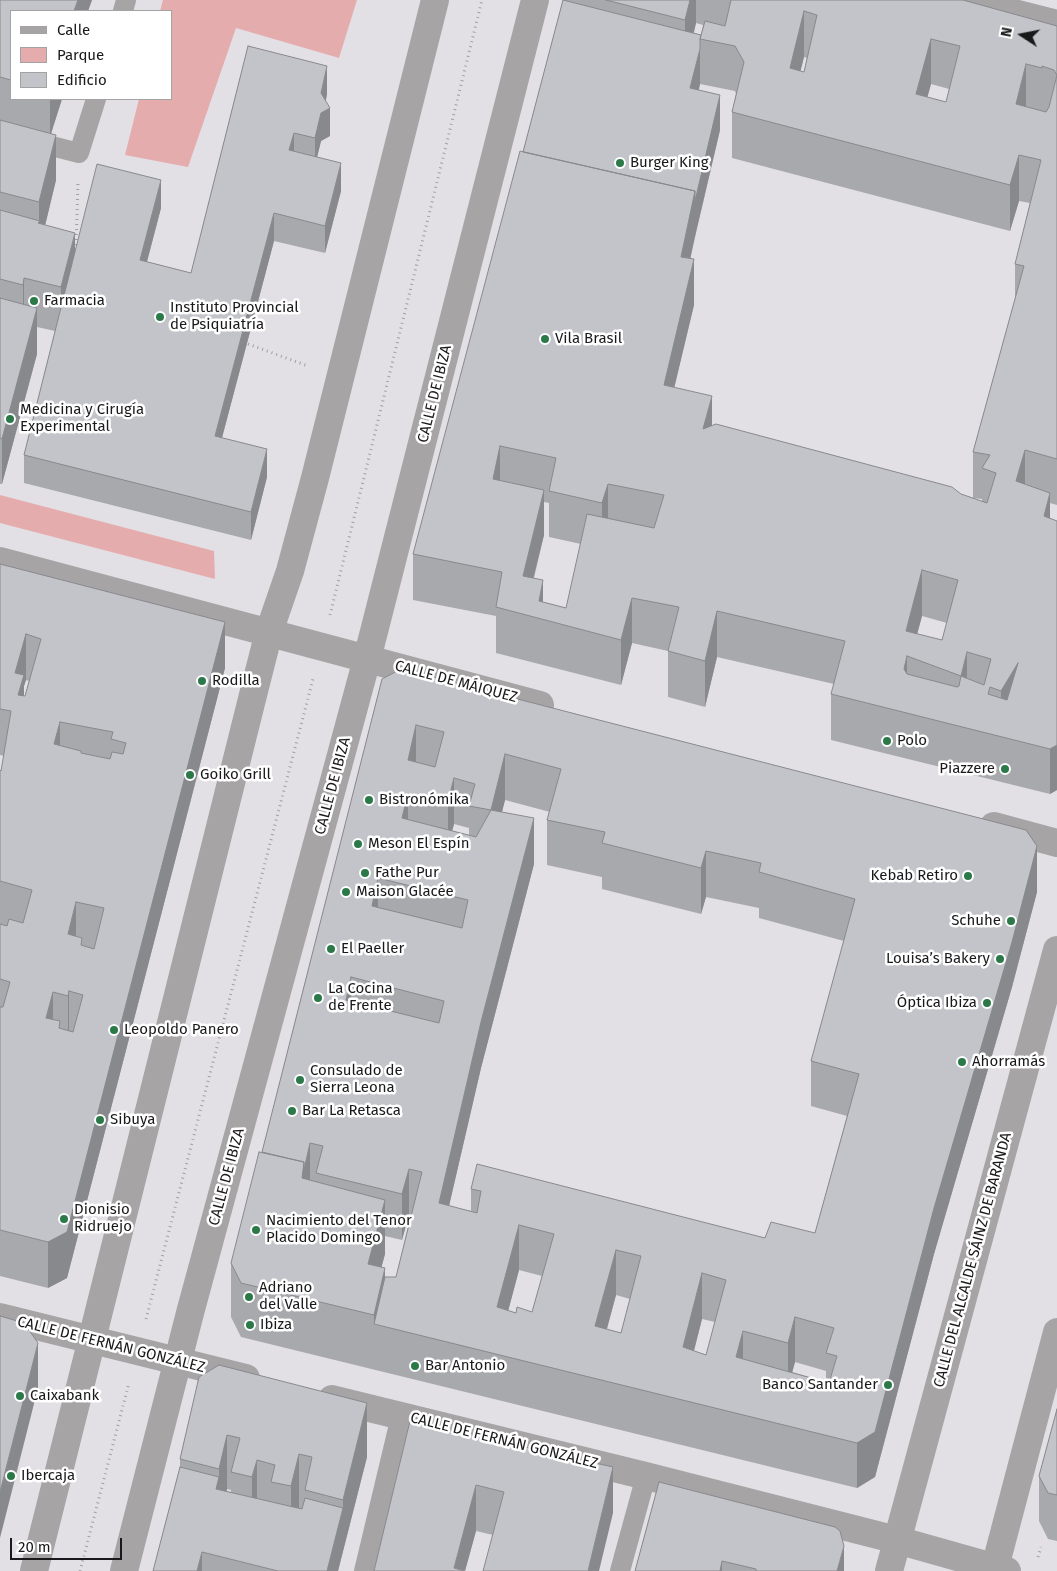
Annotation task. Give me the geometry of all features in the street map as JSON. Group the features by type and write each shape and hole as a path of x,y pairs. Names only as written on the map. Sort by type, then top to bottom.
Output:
{"street":[{"path":"34,1571 269,632 290,571 315,478 435,0"},
{"name":"CALLE DE IBIZA","path":"124,1571 178,1361 367,659 535,0"},
{"path":"963,0 1057,24"},
{"name":"CALLE DE MÁIQUEZ","path":"0,561 568,712"},
{"path":"970,819 1057,843"},
{"name":"CALLE DEL ALCALDE SÁINZ DE BARANDA","path":"888,1571 1057,950"},
{"name":"CALLE DE FERNÁN GONZÁLEZ","path":"0,1317 265,1382"},
{"path":"999,1570 1057,1332"},
{"name":"CALLE DE FERNÁN GONZÁLEZ","path":"304,1392 897,1540 999,1570"}],"lane":[{"path":"0,133 79,153 96,100"},
{"path":"364,1571 401,1416"},
{"path":"620,1571 646,1476"}],"path":[{"path":"80,1571 322,647 482,0"},
{"path":"75,259 79,153"},
{"path":"248,344 310,367"}],"green space":[{"path":"163,0 357,0 339,58 236,28 188,167 125,155 139,100 172,100 172,10 160,10"},
{"path":"0,495 214,551 215,579 0,523"}],"building":[{"path":"0,0 78,0 74,10 10,10 10,80 0,77"},
{"name":"Burger King","path":"563,0 701,35 700,49 690,88 720,95 695,201 695,191 523,152"},
{"path":"606,0 690,0 685,20"},
{"path":"731,0 963,0 1057,26 1057,75 1057,459 1025,450 1016,481 1050,493 1044,516 1057,521 1057,745 1050,749 831,694 845,641 717,611 705,661 668,651 679,607 632,598 621,640 496,607 502,572 413,554 520,151 695,191 681,257 694,259 664,385 712,396 703,429 716,424 952,487 961,494 987,503 996,473 982,468 990,455 973,452 1024,266 1015,264 1041,160 1019,155 1010,185 732,112 744,62 735,46 700,39 705,21 725,26","holes":["804,11 817,15 804,72 790,68","931,39 960,46 946,102 916,94","1026,64 1054,70 1057,75 1046,112 1016,104","500,446 556,458 549,491 602,503 608,484 664,495 654,528 587,514 566,608 539,601 543,580 523,576 544,490 493,479","922,570 958,580 942,640 906,631","967,652 991,659 984,685 961,676","907,656 961,676 959,686 907,674 904,669","1018,663 1007,700 988,694 990,687 1001,691"]},
{"name":"Instituto Provincial de Psiquiatría","path":"248,46 327,66 321,93 330,108 321,113 315,138 294,133 289,150 341,163 325,226 274,213 215,436 267,449 251,512 24,455 97,164 161,180 140,260 191,273"},
{"path":"0,120 56,135 39,202 0,192"},
{"path":"0,210 75,233 61,287 24,278 23,285 0,279"},
{"path":"0,298 37,308 2,439 0,438"},
{"path":"0,564 225,622 67,1232 48,1242 0,1230 0,1007 3,1007 10,982 0,979 0,924 7,926 9,919 23,923 32,890 0,881 0,770 11,711 0,709","holes":["26,634 41,639 25,696 18,695 24,675 15,673","60,722 113,732 111,739 126,743 123,754 112,752 110,759 81,753 81,751 54,744","76,902 104,908 94,949 81,945 82,938 68,934","69,991 83,995 73,1032 59,1028 60,1021 46,1018 53,992 68,996"]},
{"path":"401,669 1026,830 1037,846 1012,942 934,1208 875,1432 857,1443 374,1324 385,1277 396,1277 422,1172 409,1169 402,1194 316,1173 323,1146 310,1143 304,1170 304,1162 262,1152 382,679","holes":["416,725 444,732 435,767 408,760","505,754 561,769 547,820 605,832 602,843 701,868 706,851 761,863 759,872 855,899 811,1061 859,1074 815,1233 771,1222 765,1238 477,1164 471,1189 481,1191 477,1213 439,1203 481,1022 534,818 491,810","454,778 475,784 469,806 491,810 476,837 402,818 408,794 448,801","378,878 468,900 462,928 372,906","351,977 444,1001 439,1023 346,1000","519,1225 554,1234 532,1312 517,1307 516,1313 497,1307","616,1250 641,1256 621,1333 595,1326","702,1273 726,1280 706,1355 683,1347","795,1317 834,1328 826,1353 837,1356 829,1383 736,1357 743,1331 788,1343"]},
{"path":"259,1152 304,1162 302,1178 385,1200 368,1264 385,1268 374,1315 241,1283 231,1263"},
{"path":"0,1316 24,1323 38,1343 0,1492"},
{"path":"219,1365 367,1403 343,1500 305,1490 312,1457 299,1454 291,1486 271,1482 275,1465 257,1460 252,1477 231,1472 240,1438 227,1435 219,1469 180,1459 199,1377"},
{"path":"1057,1409 1057,1495 1048,1493 1039,1476"},
{"path":"410,1421 613,1467 588,1571 483,1571 504,1492 476,1485 454,1568 464,1571 374,1571"},
{"path":"180,1467 219,1477 216,1489 302,1509 305,1498 343,1508 327,1571 278,1571 202,1552 197,1571 153,1571"},
{"path":"659,1482 835,1527 840,1531 844,1546 837,1571 756,1571 756,1569 722,1561 720,1571 635,1571"}],"place":[{"name":"Burger King","path":"620,163"},
{"name":"Farmacia","path":"34,301"},
{"name":"Instituto Provincial de Psiquiatría","path":"160,317"},
{"name":"Vila Brasil","path":"545,339"},
{"name":"Medicina y Cirugía Experimental","path":"10,419"},
{"name":"Rodilla","path":"202,681"},
{"name":"Polo","path":"887,741"},
{"name":"Piazzere","path":"1005,769"},
{"name":"Goiko Grill","path":"190,775"},
{"name":"Bistronómika","path":"369,800"},
{"name":"Meson El Espín","path":"358,844"},
{"name":"Fathe Pur","path":"365,873"},
{"name":"Kebab Retiro","path":"968,876"},
{"name":"Maison Glacée","path":"346,892"},
{"name":"Schuhe","path":"1011,921"},
{"name":"El Paeller","path":"331,949"},
{"name":"Louisa’s Bakery","path":"1000,959"},
{"name":"La Cocina de Frente","path":"318,998"},
{"name":"Óptica Ibiza","path":"987,1003"},
{"name":"Leopoldo Panero","path":"114,1030"},
{"name":"Ahorramás","path":"962,1062"},
{"name":"Consulado de Sierra Leona","path":"300,1080"},
{"name":"Bar La Retasca","path":"292,1111"},
{"name":"Sibuya","path":"100,1120"},
{"name":"Dionisio Ridruejo","path":"64,1219"},
{"name":"Nacimiento del Tenor Placido Domingo","path":"256,1230"},
{"name":"Adriano del Valle","path":"249,1297"},
{"name":"Ibiza","path":"250,1325"},
{"name":"Bar Antonio","path":"415,1366"},
{"name":"Banco Santander","path":"888,1385"},
{"name":"Caixabank","path":"20,1396"},
{"name":"Ibercaja","path":"11,1476"}]}
